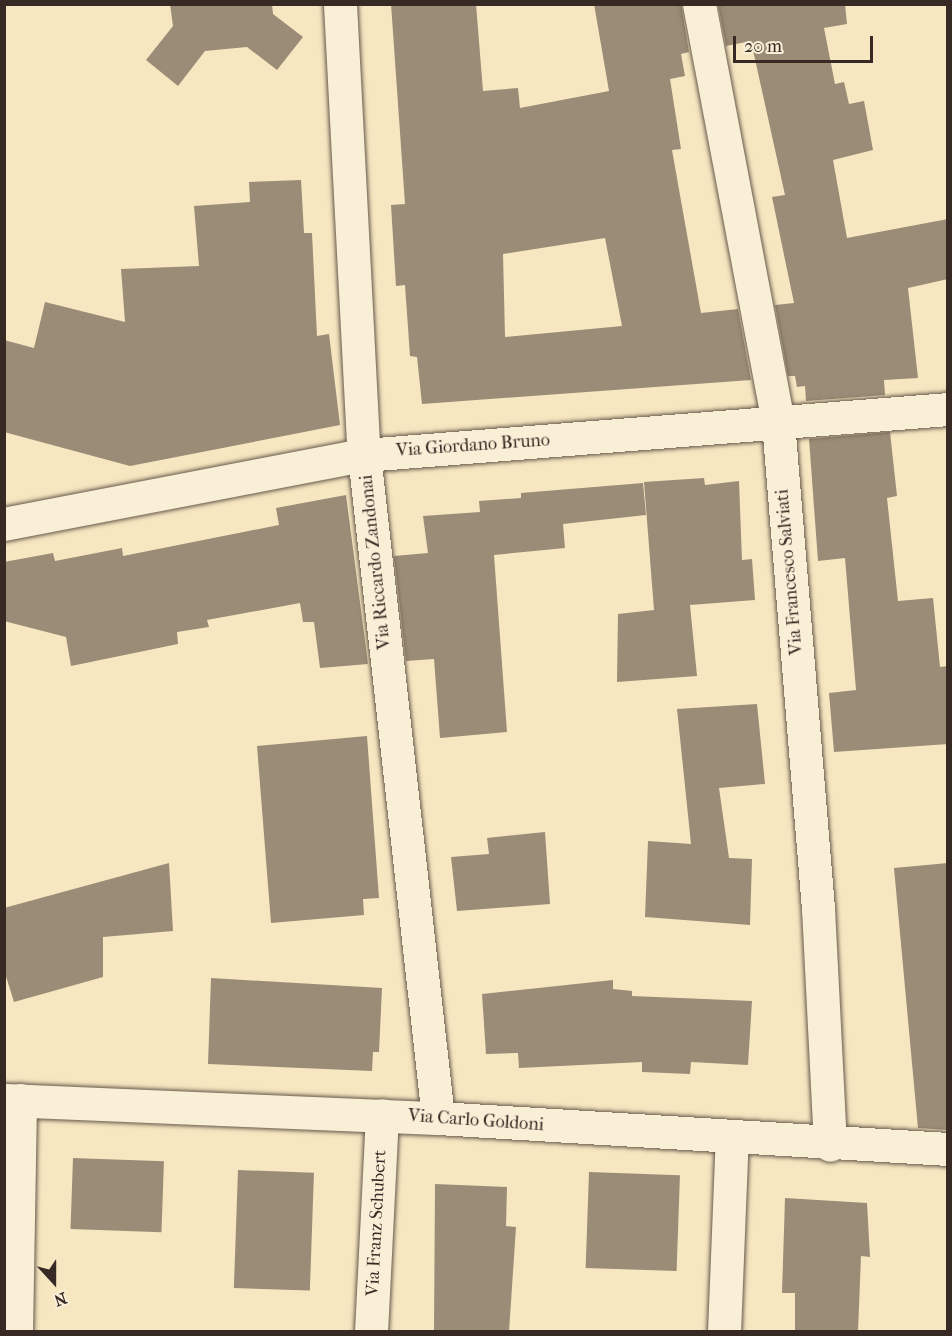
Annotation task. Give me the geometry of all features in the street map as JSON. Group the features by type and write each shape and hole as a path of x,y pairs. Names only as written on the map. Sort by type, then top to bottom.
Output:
{"street":[{"name":"Via Riccardo Zandonai","path":"340,4 364,455 438,1118"},
{"name":"Via Francesco Salviati","path":"699,4 778,422 818,908 830,1145"},
{"name":"Via Giordano Bruno","path":"4,524 364,455 948,409"},
{"name":"Via Carlo Goldoni","path":"12,1100 382,1115 830,1145 948,1149"},
{"path":"12,1100 16,1332"},
{"name":"Via Franz Schubert","path":"371,1332 382,1115"},
{"path":"724,1332 732,1137"}],"building":[{"path":"170,4 272,4 273,14 303,37 277,70 247,47 205,51 178,86 146,60 173,26"},
{"path":"391,4 476,4 483,91 518,88 520,108 609,91 594,4 681,4 689,52 681,54 685,76 670,79 681,149 672,150 701,313 738,309 751,380 422,404 417,357 410,356 405,285 396,286 391,205 405,204","holes":["605,238 622,326 505,337 503,254"]},
{"path":"718,4 845,4 847,24 824,28 835,84 844,82 849,104 864,101 873,150 833,160 847,238 948,219 948,279 908,288 918,378 884,380 885,395 806,401 805,386 797,387 795,376 788,376 775,305 794,303 772,197 785,195 751,41 726,46"},
{"path":"301,180 304,233 312,233 317,336 329,334 340,425 130,466 4,432 4,340 34,348 45,302 125,322 121,269 199,266 194,206 250,202 249,182"},
{"path":"890,432 897,496 887,498 898,601 933,598 940,667 948,666 948,744 834,752 829,693 856,690 845,558 818,561 809,439"},
{"path":"704,478 705,485 739,481 742,560 752,559 755,600 690,605 697,676 617,682 618,614 654,610 644,482"},
{"path":"643,483 646,515 563,524 565,548 494,555 507,732 440,738 434,659 406,661 394,556 428,553 423,516 480,512 479,501 521,498 521,493"},
{"path":"346,495 368,664 320,668 314,622 303,622 300,603 207,620 209,627 177,632 178,644 71,666 66,637 4,621 4,562 53,553 55,561 122,548 123,556 279,525 276,508"},
{"path":"757,704 765,784 719,788 729,858 752,859 750,925 645,917 648,841 691,844 677,709"},
{"path":"367,736 379,898 363,899 364,915 271,923 257,746"},
{"path":"545,832 550,904 457,911 451,857 489,854 487,838"},
{"path":"169,863 173,931 103,937 103,977 14,1002 4,970 4,908"},
{"path":"948,863 948,1130 918,1128 894,868"},
{"path":"211,978 382,988 379,1052 373,1052 372,1071 208,1064"},
{"path":"613,980 613,989 632,991 632,996 752,1001 748,1065 691,1062 690,1074 642,1072 642,1062 519,1068 518,1053 486,1054 482,994"},
{"path":"73,1158 164,1161 161,1232 71,1229"},
{"path":"238,1170 314,1173 310,1291 234,1288"},
{"path":"589,1172 680,1175 677,1271 586,1268"},
{"path":"435,1184 507,1187 506,1226 516,1227 509,1332 434,1332"},
{"path":"785,1198 867,1203 870,1257 861,1256 858,1332 795,1332 795,1293 782,1293"}]}
